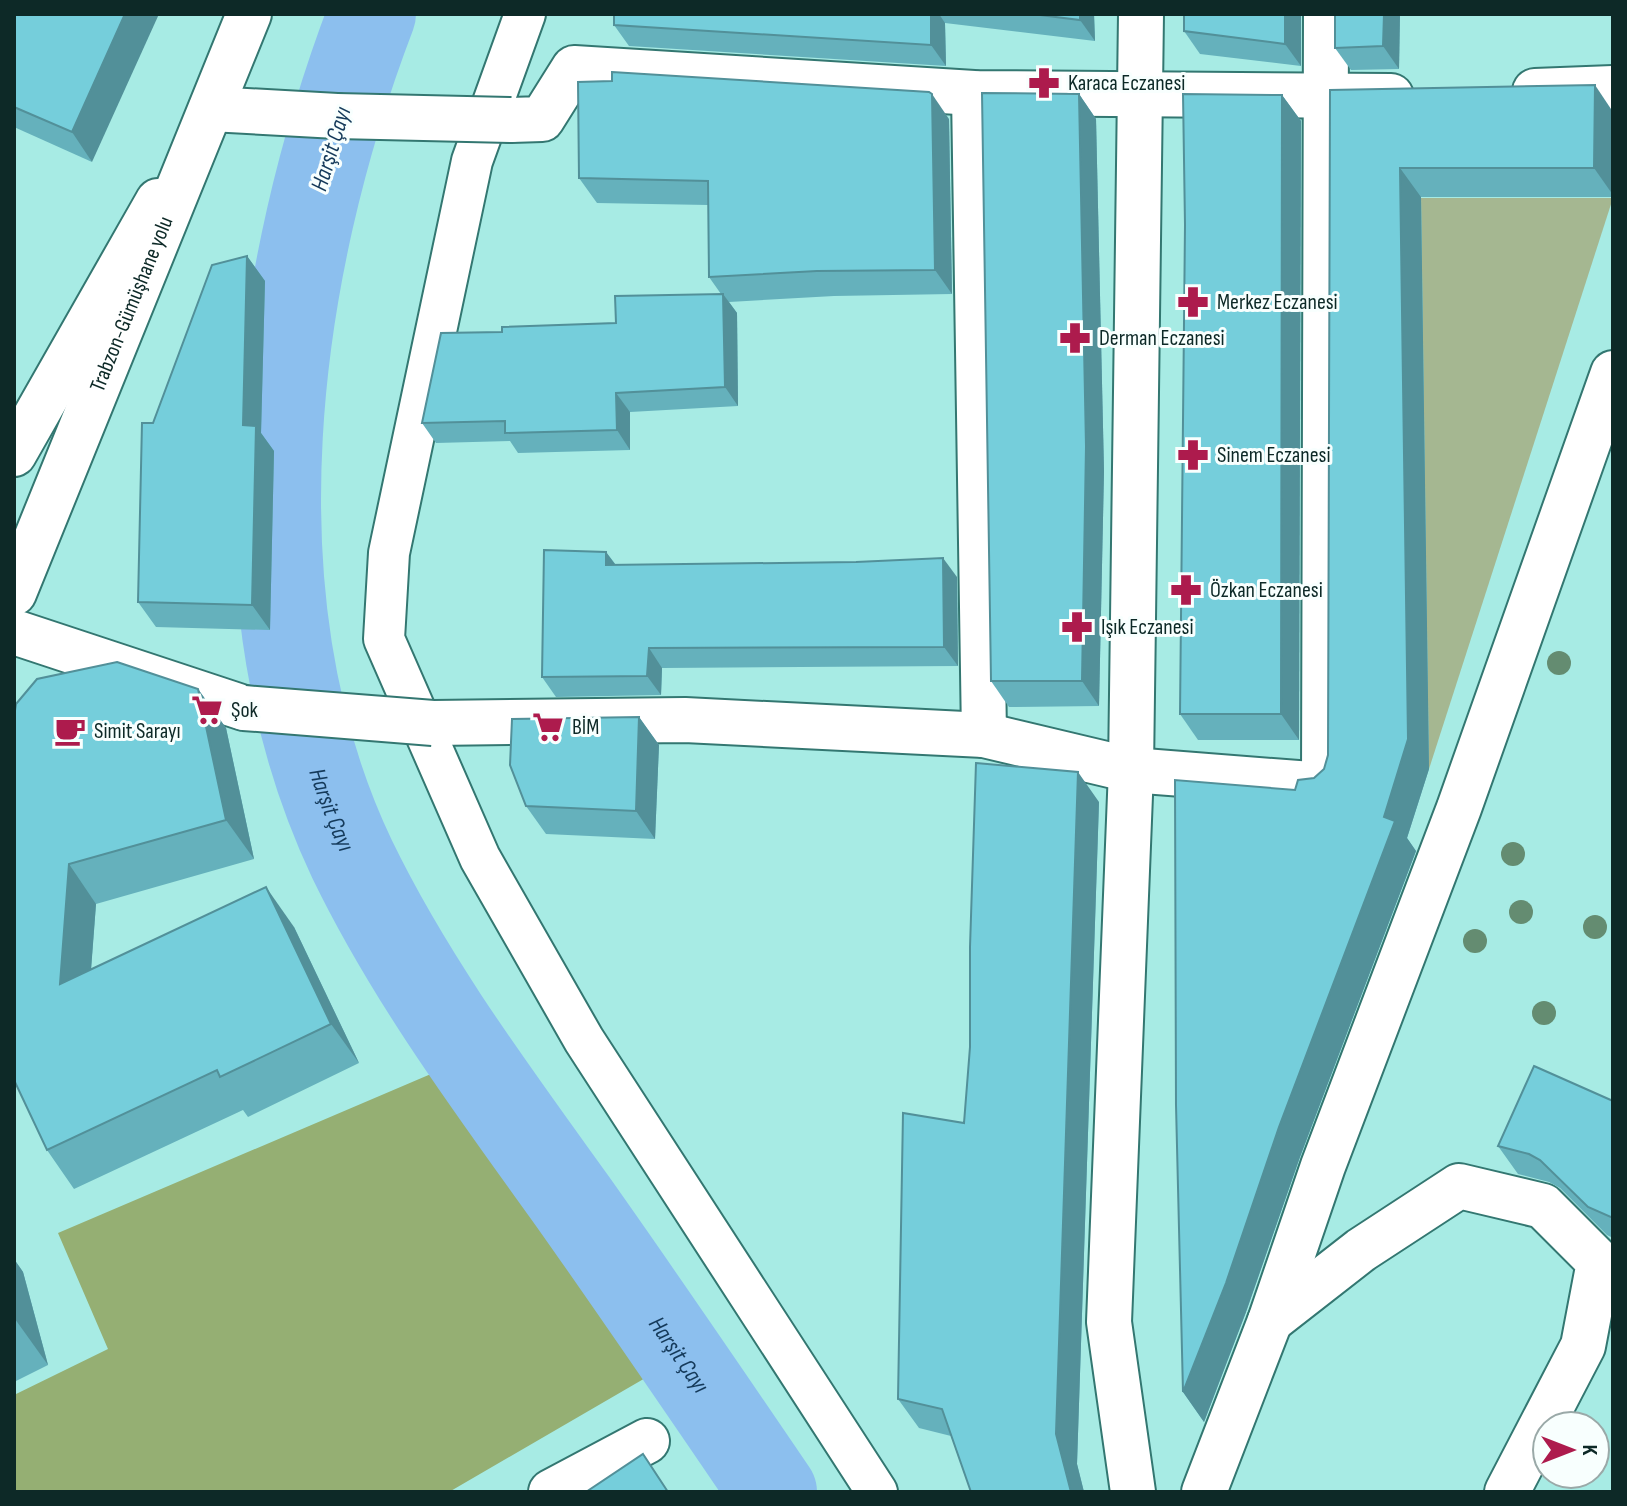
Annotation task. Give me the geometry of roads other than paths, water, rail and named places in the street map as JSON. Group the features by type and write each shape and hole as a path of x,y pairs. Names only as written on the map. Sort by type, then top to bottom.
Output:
{"main road":[{"name":"Trabzon-Gümüşhane yolu","path":"14,593 249,14"},
{"path":"1133,1492 1109,1322 1131,770 1141,14"},
{"path":"14,632 244,708 433,723 685,720 984,735 1131,770 1324,785 1326,14"},
{"path":"14,454 211,109 337,116 542,119 574,68 974,93 1429,95"},
{"path":"1489,92 1613,88"},
{"path":"974,93 984,735"},
{"path":"1204,1492 1459,808 1613,373"},
{"path":"1270,1321 1361,1250 1459,1186 1543,1206 1599,1262 1583,1346 1507,1492"},
{"path":"551,1492 647,1441"}],"street":[{"path":"525,14 472,161 389,553 384,639 480,858 584,1040 877,1492"}],"waterway":[{"name":"Harşit Çayı","path":"372,14 338,114 310,219 290,327 279,436 278,546 289,654 313,759 352,859 400,949 484,1077 773,1492"}],"place":[{"name":"Karaca Eczanesi","path":"1044,83"},
{"name":"Merkez Eczanesi","path":"1193,302"},
{"name":"Derman Eczanesi","path":"1075,338"},
{"name":"Sinem Eczanesi","path":"1193,455"},
{"name":"Özkan Eczanesi","path":"1186,590"},
{"name":"Işık Eczanesi","path":"1077,627"},
{"name":"Şok","path":"207,710"},
{"name":"BİM","path":"548,727"},
{"name":"Simit Sarayı","path":"70,731"}]}
